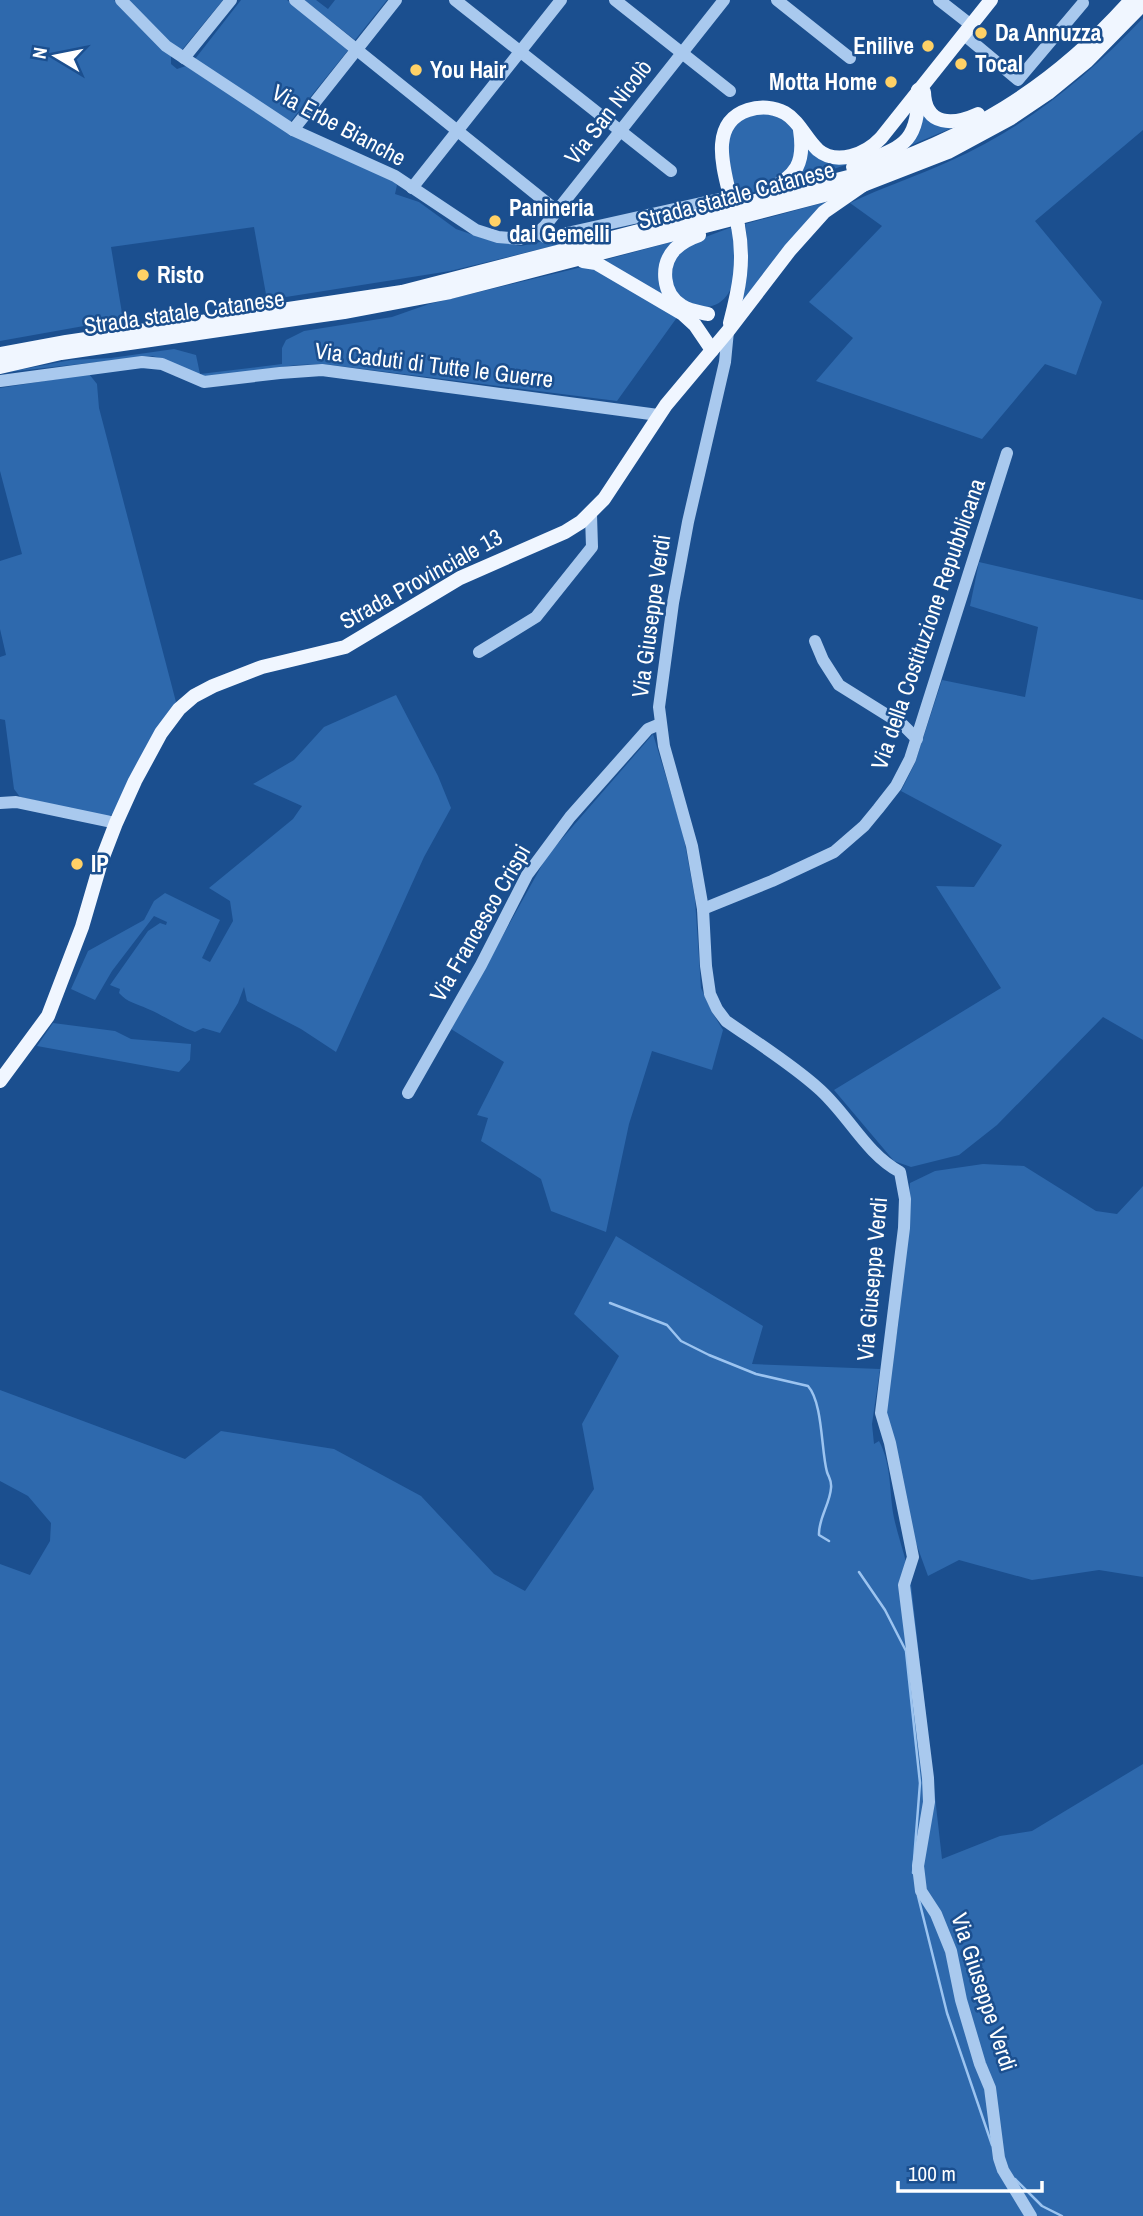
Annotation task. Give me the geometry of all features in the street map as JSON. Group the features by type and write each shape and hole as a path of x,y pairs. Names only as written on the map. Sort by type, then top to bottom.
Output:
{"main road":[{"path":"728,331 743,264 720,150 727,126 736,116 761,107 787,114 819,151 841,157 853,156 874,146 923,89 991,0"},
{"name":"Strada statale Catanese","path":"0,367 61,354 405,301 578,260 732,210 864,172 947,141 996,114 1042,83 1080,52 1131,0"},
{"name":"Strada statale Catanese","path":"0,354 402,292 732,210 863,185 948,152 1011,118 1048,93 1087,61 1143,4"},
{"path":"923,89 931,113 950,123 962,122 1042,83"},
{"path":"807,187 898,148 907,140 917,123 923,89"},
{"path":"708,314 688,310 673,299 666,283 669,257 680,244 792,176 802,153 800,128"},
{"name":"Strada Provinciale 13","path":"0,1081 48,1016 82,927 101,862 116,823 161,733 179,709 194,696 213,686 262,667 345,647 460,578 565,532 591,514 604,499 658,415 728,331 790,250 824,212 863,185"},
{"path":"578,260 596,263 683,314 695,325 712,350"},
{"path":"683,314 716,313 736,300"}],"street":[{"name":"Via Erbe Bianche","path":"121,0 166,46 293,130 396,176 476,230 510,239 520,239 538,232"},
{"path":"184,58 231,0"},
{"path":"295,0 557,211"},
{"path":"293,130 396,0"},
{"path":"454,0 671,171"},
{"path":"412,188 561,0"},
{"path":"615,0 730,91"},
{"name":"Via San Nicolò","path":"538,232 724,0"},
{"path":"777,0 850,58"},
{"path":"939,0 1018,80 1083,3"},
{"path":"538,232 545,237 622,219 732,210"},
{"name":"Via Giuseppe Verdi","path":"728,331 725,362 688,522 673,603 659,707 660,724 692,846 703,909 710,994 717,1009 726,1021 819,1089 870,1148 888,1166 901,1172 905,1199 904,1228 881,1413 890,1443 913,1557 904,1584 929,1802 918,1866 921,1891 936,1914 951,1951 961,2000 990,2088 1003,2170 1031,2216"},
{"path":"712,350 725,362"},
{"name":"Via Caduti di Tutte le Guerre","path":"0,381 142,362 163,364 204,382 323,370 658,415"},
{"name":"Via della Costituzione Repubblicana","path":"703,909 834,852 864,826 896,786 910,760 917,739 1007,453"},
{"path":"480,652 536,617 592,547 591,514"},
{"path":"815,641 839,685 903,725 917,739"},
{"name":"Via Francesco Crispi","path":"408,1093 481,965 527,875 570,817 648,729 660,724"},
{"path":"0,803 16,802 116,823"}],"shaded area":[{"path":"0,0 114,0 171,55 171,64 177,69 186,66 298,138 391,179 397,185 395,194 419,202 456,229 485,239 521,246 563,237 565,243 450,271 267,300 254,227 111,247 123,319 0,341"},
{"path":"128,0 223,0 181,51 162,36"},
{"path":"241,0 287,0 349,49 289,122 195,59"},
{"path":"304,0 316,0 328,9 335,0 387,0 355,40"},
{"path":"1143,18 1143,130 1035,221 1102,302 1076,375 1045,364 982,439 816,381 853,338 809,302 882,226 850,203 950,161 1004,133 1077,81"},
{"path":"764,112 788,124 796,134 798,154 780,182 738,198 728,156 729,134 734,125 742,119"},
{"path":"922,114 954,127 902,149"},
{"path":"806,145 856,161 790,185"},
{"path":"826,202 783,248 739,309 748,267 745,224"},
{"path":"732,227 736,262 732,286 727,296 708,307 691,306 670,288 674,256 687,244"},
{"path":"679,240 668,251 673,304 601,261"},
{"path":"586,266 596,268 678,316 617,401 323,364 296,365 211,377 196,374 152,356 8,372 71,360 111,358 174,349 196,355 200,374 282,364 282,348 286,340 304,331 392,317 429,304"},
{"path":"89,374 97,384 99,408 176,702 149,742 115,813 107,817 20,797 14,789 5,720 0,719 0,657 6,655 0,629 0,561 22,554 0,471 0,388"},
{"path":"979,562 1143,600 1143,1040 1103,1017 997,1125 959,1155 911,1167 894,1161 834,1090 1001,988 936,886 974,887 1002,845 901,791 915,763 942,680 1025,697 1038,627 970,606"},
{"path":"396,695 438,776 451,808 424,857 336,1052 301,1029 247,1001 244,987 220,1033 203,1028 195,1032 126,999 119,993 120,989 110,985 148,931 160,923 166,925 167,922 154,916 112,971 95,1000 71,989 88,951 144,920 154,901 165,893 220,920 202,958 210,962 233,921 230,901 209,888 293,819 302,806 253,784 294,760 324,727"},
{"path":"653,734 683,833 695,899 701,988 723,1030 712,1070 652,1051 629,1124 606,1232 551,1211 541,1179 481,1141 488,1118 477,1115 504,1062 451,1029 547,856"},
{"path":"53,1023 115,1031 131,1039 191,1044 190,1060 179,1072 37,1046"},
{"path":"983,1164 1024,1166 1096,1211 1117,1214 1143,1186 1143,1577 1099,1570 1032,1580 959,1560 928,1576 908,1521 884,1413 898,1326 910,1183 935,1171"},
{"path":"616,1236 763,1326 752,1364 880,1369 872,1424 874,1444 879,1441 886,1459 894,1518 911,1584 942,1859 1000,1836 1032,1831 1143,1764 1143,2216 0,2216 0,1564 30,1575 50,1541 51,1523 28,1496 0,1481 0,1390 185,1459 221,1431 334,1449 421,1496 494,1574 525,1591 594,1489 582,1424 619,1356 574,1314"}],"waterway":[{"path":"610,1303 667,1325 681,1341 709,1355 756,1374 808,1386 816,1404 825,1463 831,1483 819,1529 819,1535 829,1541"},
{"path":"859,1572 885,1610 906,1651 920,1783 913,1873"},
{"path":"918,1896 947,2013 992,2145"},
{"path":"1015,2179 1042,2206 1062,2216"}],"place":[{"name":"Da Annuzza","path":"981,33"},
{"name":"Enilive","path":"928,46"},
{"name":"Tocal","path":"961,64"},
{"name":"You Hair","path":"416,70"},
{"name":"Motta Home","path":"891,82"},
{"name":"Panineria dai Gemelli","path":"495,221"},
{"name":"Risto","path":"143,275"},
{"name":"IP","path":"77,864"}]}
